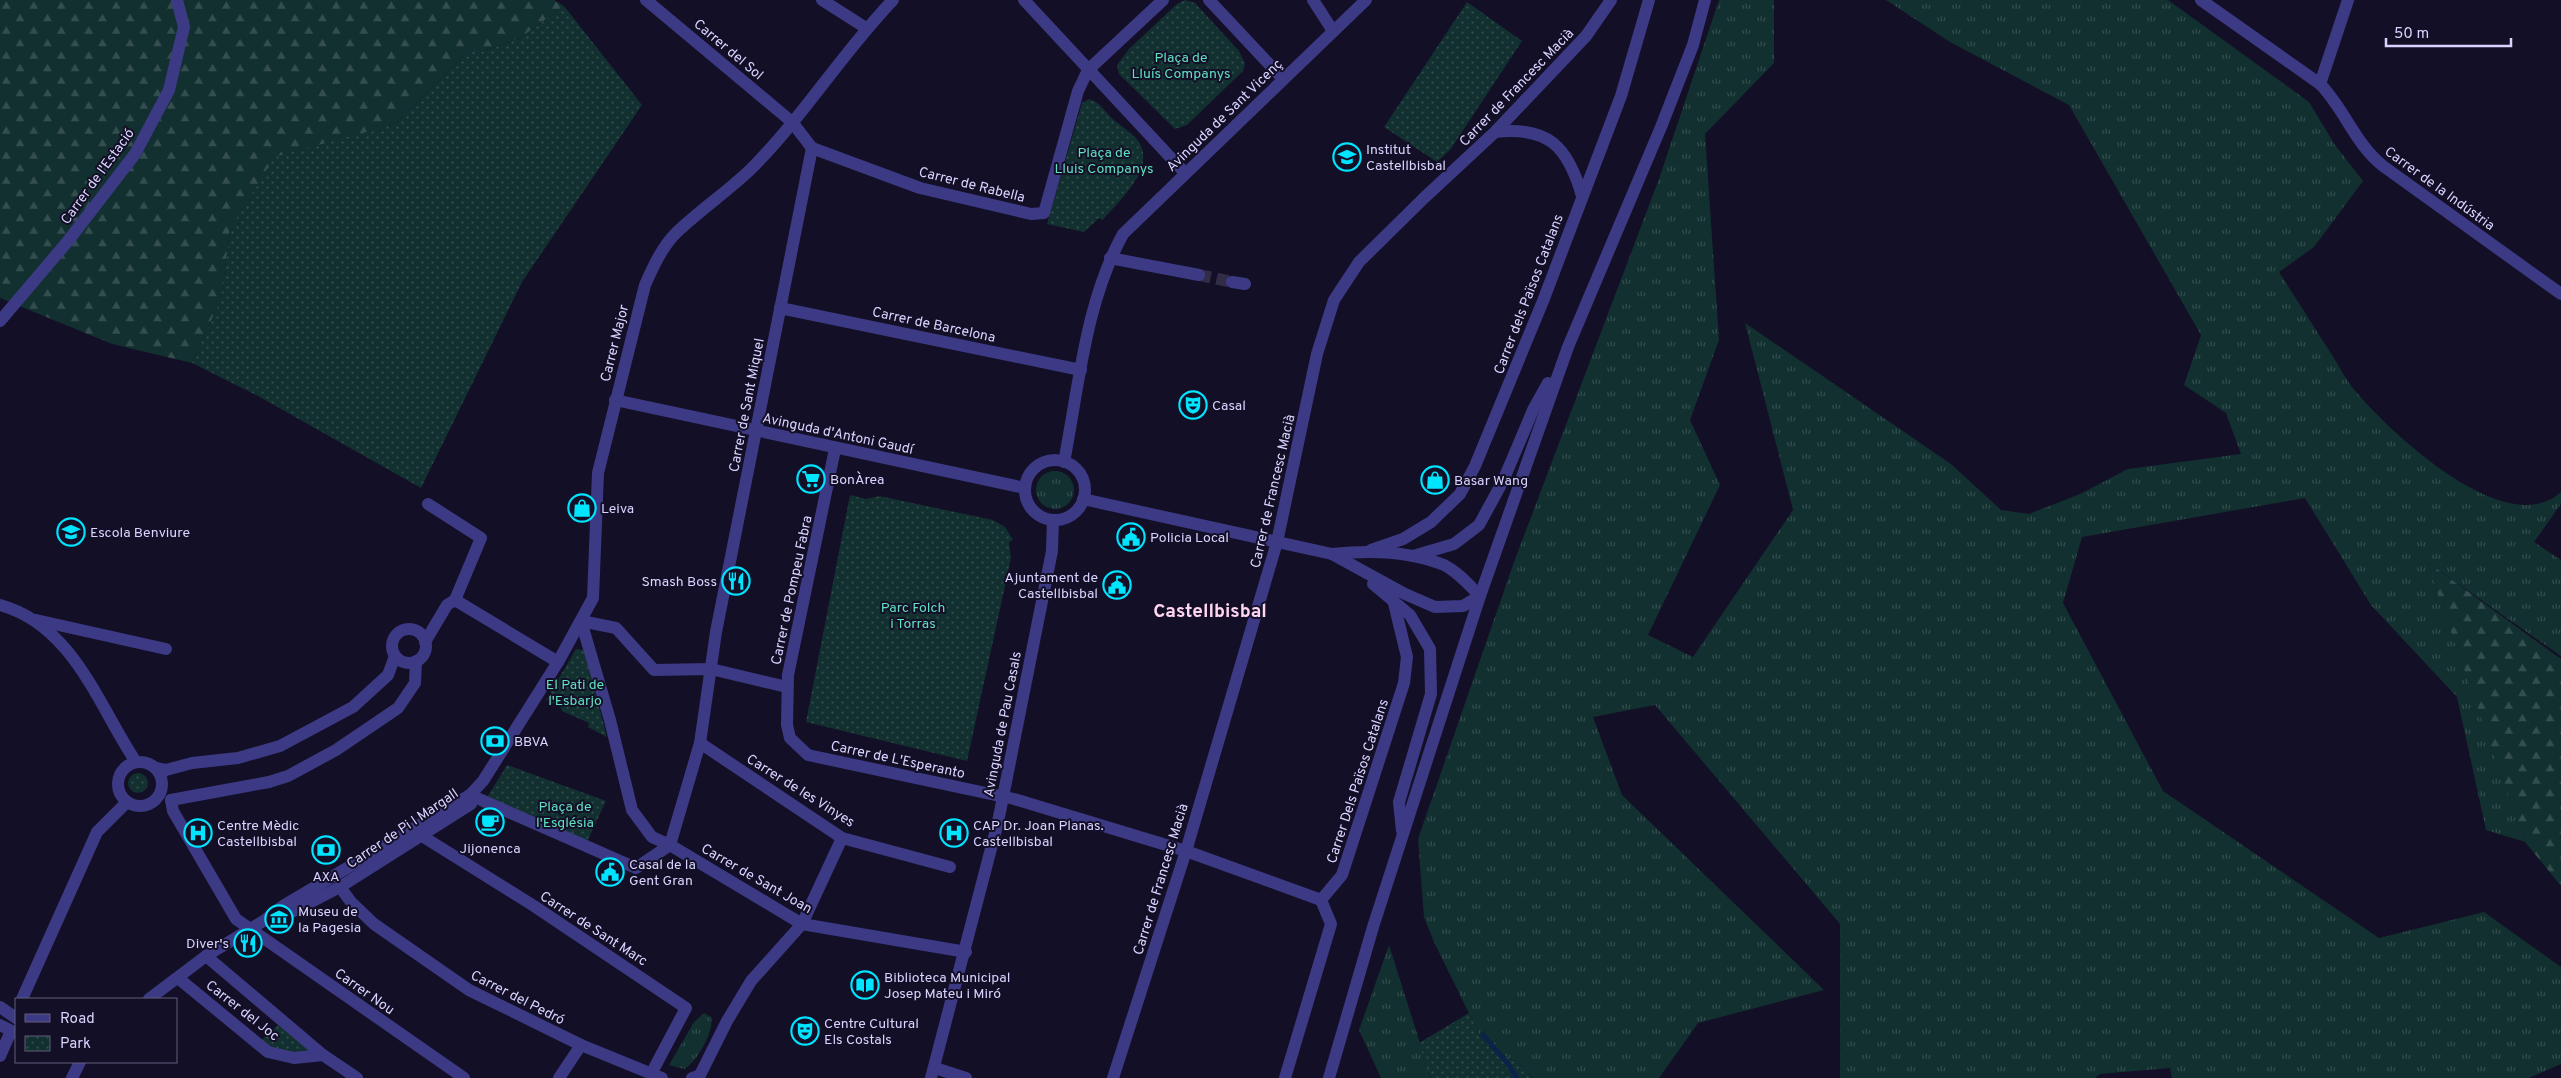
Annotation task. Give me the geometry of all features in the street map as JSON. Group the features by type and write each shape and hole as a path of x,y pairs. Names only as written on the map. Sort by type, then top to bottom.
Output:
{"street":[{"name":"Carrer de l'Estació","path":"0,321 68,241 139,146 169,90 184,27 177,0"},
{"name":"Carrer del Sol","path":"646,0 792,122"},
{"path":"822,0 866,28"},
{"name":"Carrer Major","path":"470,795 483,782 497,760 558,662 593,598 598,474 644,285 662,250 675,234 751,168 792,122 866,28 893,0"},
{"path":"1024,0 1185,173"},
{"path":"1088,70 1163,0"},
{"path":"1209,0 1283,79"},
{"path":"1313,0 1333,32"},
{"name":"Avinguda de Sant Vicenç","path":"1064,462 1081,370 1103,274 1123,234 1366,0"},
{"name":"Carrer de Francesc Macià","path":"1113,1078 1186,851 1277,542 1317,354 1334,300 1359,262 1495,132 1586,36 1611,0"},
{"name":"Carrer dels Països Catalans","path":"1371,550 1403,538 1431,522 1460,494 1475,466 1539,311 1621,96 1649,0"},
{"path":"1329,1078 1373,927 1480,596 1568,348 1661,127 1693,45 1705,0"},
{"name":"Carrer de la Indústria","path":"2201,0 2320,84 2331,95 2346,121 2377,162 2561,294"},
{"path":"2320,84 2348,0"},
{"name":"Carrer de Rabella","path":"812,148 920,188 1031,214 1044,213 1078,91 1088,70"},
{"path":"792,122 812,148"},
{"path":"1495,132 1515,130 1531,132 1545,138 1569,160 1582,196"},
{"name":"Carrer de Sant Miquel","path":"670,845 700,743 716,632 812,148"},
{"path":"1110,258 1199,275"},
{"path":"1232,282 1245,284"},
{"name":"Carrer de Barcelona","path":"780,308 1081,370"},
{"path":"1413,556 1454,544 1479,525 1503,481 1534,410 1568,348"},
{"name":"Avinguda d'Antoni Gaudí","path":"615,400 835,449 1025,488"},
{"name":"Carrer de Pompeu Fabra","path":"790,738 787,725 787,688 835,449"},
{"path":"1046,462 1064,462 1079,473 1083,481 1084,499 1072,515 1053,520 1036,513 1026,498 1025,488 1031,472 1038,466 1046,462"},
{"path":"1084,499 1332,554 1404,594 1435,606 1463,606 1480,596"},
{"path":"394,656 401,661 416,661 422,656 425,642 447,605 455,600 481,538 428,504"},
{"name":"Avinguda de Pau Casals","path":"933,1073 966,952 1003,796 1052,551 1053,520"},
{"path":"1332,554 1371,550 1413,556 1444,566 1463,578 1480,596"},
{"path":"1332,554 1393,599 1410,615 1430,648 1432,694 1399,802 1403,836"},
{"name":"Carrer Dels Països Catalans","path":"1321,900 1342,875 1404,683 1407,657 1393,599"},
{"path":"455,600 558,662"},
{"path":"0,606 36,620 166,649"},
{"path":"36,620 68,649 136,762"},
{"path":"581,622 616,628 654,670 712,669 787,688"},
{"name":"Carrer de Sant Joan","path":"581,622 610,720 632,810 652,837 670,845 802,924 966,952"},
{"path":"156,768 162,779 161,791 153,802 140,806 127,802 122,797 118,783 123,769 136,762 150,764 156,768 166,770 192,763 238,758 280,746 353,707 388,675 394,656 392,642 396,634 403,630 418,632 425,642"},
{"path":"161,791 171,800 269,782 288,776 336,750 398,708 415,683 416,661"},
{"name":"Carrer de L'Esperanto","path":"790,738 808,755 1003,796 1186,851 1321,900"},
{"name":"Carrer de les Vinyes","path":"700,743 842,838 950,867"},
{"path":"470,795 577,844 636,868 670,845"},
{"name":"Carrer de Pi I Margall","path":"265,920 282,917 340,887 470,804 470,795"},
{"name":"Carrer de Pi I Margall","path":"150,998 206,956 333,875 470,795"},
{"name":"Carrer Nou","path":"171,800 174,811 236,920 464,1078"},
{"path":"22,998 97,832 127,802"},
{"name":"Carrer de Sant Marc","path":"422,836 534,906 686,1008 656,1076"},
{"path":"692,1078 700,1074 727,1021 751,981 802,924 842,838"},
{"name":"Carrer del Pedró","path":"340,887 351,902 374,924 469,990 581,1045 656,1076"},
{"path":"1285,1078 1331,924 1321,900"},
{"path":"206,956 323,1055 356,1078"},
{"name":"Carrer del Joc","path":"178,978 268,1052 294,1058 323,1055"},
{"path":"0,1007 15,1014"},
{"path":"0,1056 9,1030"},
{"path":"559,1078 581,1045"},
{"path":"72,1078 80,1063"},
{"path":"933,1073 966,1078"}],"green space":[{"path":"0,0 554,0 564,6 519,39 462,58 395,124 377,130 230,230 221,299 192,363 112,344 0,298"},
{"name":"Plaça de Lluís Companys","path":"1185,0 1195,3 1239,51 1245,64 1243,71 1187,125 1175,129 1119,74 1117,65 1129,49 1177,4"},
{"path":"1719,0 1774,0 1774,63 1705,134 1719,340 1690,420 1720,485 1648,635 1693,657 1793,510 1745,323 1951,464 2001,510 2029,514 2080,494 2128,469 2241,454 2226,413 2184,385 2201,335 2069,105 1950,42 1886,0 2168,0 2309,102 2335,145 2363,181 2314,247 2279,272 2353,389 2396,433 2423,456 2452,477 2482,493 2511,503 2538,504 2561,492 2561,504 2534,542 2561,560 2561,656 2427,562 2525,842 2486,830 2457,697 2371,605 2305,498 2082,537 2063,603 2163,791 2379,938 2484,912 2561,967 2561,1064 2529,1078 2172,1078 2170,1068 2100,1074 2095,1078 1840,1078 1840,924 1655,705 1593,717 1622,795 1824,990 1698,1023 1659,1078 1531,1078 1527,1068 1484,1044 1434,942 1424,917 1418,839 1514,562 1659,179"},
{"name":"Institut Castellbisbal","path":"1467,2 1522,41 1450,150 1437,162 1384,127"},
{"path":"564,6 642,105 522,282 421,488 258,396 192,363 221,299 230,230 274,157 395,124 462,58 519,39"},
{"name":"Plaça de Lluis Companys","path":"1089,99 1097,103 1136,138 1142,149 1143,160 1140,171 1127,193 1103,220 1099,218 1084,232 1047,224 1082,103"},
{"path":"1055,471 1069,476 1074,490 1069,504 1055,509 1041,504 1036,490 1041,476"},
{"name":"Parc Folch i Torras","path":"850,495 866,499 879,496 993,520 1005,527 1013,540 1009,542 1011,558 967,761 806,722"},
{"path":"2426,561 2561,659 2561,886 2525,842"},
{"name":"El Pati de l'Esbarjo","path":"576,649 584,650 607,737 588,727 589,723 562,711 560,706 546,700"},
{"name":"Plaça de l'Església","path":"507,765 606,801 583,850 481,807"},
{"path":"138,773 145,776 148,783 145,790 138,793 131,790 128,783 131,776"},
{"path":"1389,945 1431,1078 1381,1078 1359,1030"},
{"path":"704,1013 711,1017 711,1023 704,1046 699,1054 684,1069 669,1065 694,1022"},
{"path":"1469,1013 1484,1044 1527,1068 1531,1078 1431,1078 1419,1043"},
{"path":"278,1025 316,1054 286,1054 273,1050 260,1041"}],"waterway":[{"path":"1483,1035 1508,1064 1517,1078"}],"tunnel":[{"path":"1199,275 1232,282"}],"place":[{"name":"Institut Castellbisbal","path":"1347,157"},
{"name":"Casal","path":"1193,405"},
{"name":"BonÀrea","path":"811,479"},
{"name":"Basar Wang","path":"1435,480"},
{"name":"Leiva","path":"582,508"},
{"name":"Escola Benviure","path":"71,532"},
{"name":"Policia Local","path":"1131,537"},
{"name":"Smash Boss","path":"736,581"},
{"name":"Ajuntament de Castellbisbal","path":"1117,585"},
{"name":"BBVA","path":"495,741"},
{"name":"Jijonenca","path":"490,822"},
{"name":"Centre Mèdic Castellbisbal","path":"198,833"},
{"name":"CAP Dr. Joan Planas. Castellbisbal","path":"954,833"},
{"name":"AXA","path":"326,850"},
{"name":"Casal de la Gent Gran","path":"610,872"},
{"name":"Museu de la Pagesia","path":"279,919"},
{"name":"Diver's","path":"248,943"},
{"name":"Biblioteca Municipal Josep Mateu i Miró","path":"865,985"},
{"name":"Centre Cultural Els Costals","path":"805,1031"}],"district":[{"name":"Castellbisbal","path":"1210,610"}]}
